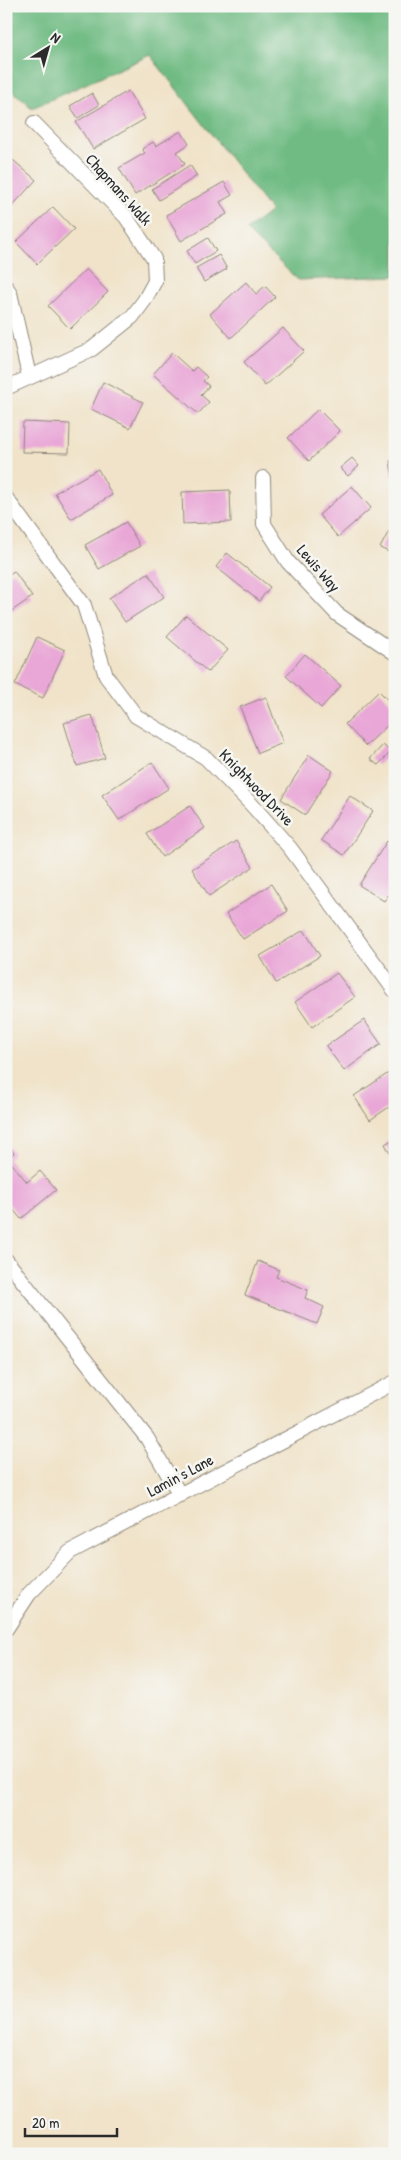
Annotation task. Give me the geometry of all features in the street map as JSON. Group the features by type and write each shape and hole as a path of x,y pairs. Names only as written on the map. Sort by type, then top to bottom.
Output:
{"lane":[{"name":"Chapmans Walk","path":"6,388 92,349 132,317 155,281 154,259 126,217 34,124"},
{"path":"6,287 10,293 29,376"},
{"name":"Lewis Way","path":"263,478 264,524 288,562 337,614 395,653"},
{"name":"Knightwood Drive","path":"6,498 84,605 106,676 136,716 206,758 251,804 290,848 395,991"},
{"path":"6,1260 147,1438 180,1495"},
{"name":"Lamin's Lane","path":"6,1629 29,1594 70,1552 395,1382"}],"green space":[{"path":"6,6 395,6 395,276 298,280 246,230 271,211 150,55 32,108 6,85"}],"building":[{"path":"128,91 145,119 93,149 76,122"},
{"path":"92,93 99,105 78,118 70,106"},
{"path":"181,131 189,144 177,152 185,164 135,195 119,168 145,153 142,149 153,142 156,146"},
{"path":"13,160 36,180 6,213 6,168"},
{"path":"190,165 197,176 159,200 152,189"},
{"path":"224,182 232,195 220,202 227,214 181,241 166,215"},
{"path":"53,207 74,229 37,264 16,242"},
{"path":"208,238 216,251 195,264 187,251"},
{"path":"219,255 227,269 204,282 196,268"},
{"path":"86,269 108,292 70,329 48,306"},
{"path":"246,282 256,294 265,286 275,297 231,338 210,314"},
{"path":"283,328 304,351 265,386 244,362"},
{"path":"172,353 192,371 196,367 207,377 203,381 209,386 201,395 209,402 198,414 153,374"},
{"path":"103,382 143,402 130,428 91,409"},
{"path":"318,409 340,431 309,461 288,438"},
{"path":"23,422 70,424 69,453 22,452"},
{"path":"352,458 359,466 348,476 340,468"},
{"path":"395,460 395,482 394,482 390,461"},
{"path":"98,469 112,495 71,519 55,493"},
{"path":"352,486 371,508 338,537 319,515"},
{"path":"230,490 231,522 183,524 182,492"},
{"path":"126,522 140,546 99,569 85,545"},
{"path":"389,531 395,534 395,555 380,548"},
{"path":"227,553 270,587 259,601 216,567"},
{"path":"14,571 32,597 6,615 6,576"},
{"path":"148,573 164,597 125,622 109,598"},
{"path":"186,615 228,650 208,672 167,637"},
{"path":"37,637 65,650 43,698 15,685"},
{"path":"305,654 341,686 321,708 286,676"},
{"path":"379,691 395,707 395,718 366,746 345,724"},
{"path":"266,697 283,743 258,753 240,707"},
{"path":"92,715 105,758 77,766 64,723"},
{"path":"383,745 391,752 378,765 370,759"},
{"path":"309,755 333,771 305,815 281,799"},
{"path":"152,762 169,788 119,820 102,795"},
{"path":"350,796 373,811 344,855 321,840"},
{"path":"190,806 205,828 162,857 147,834"},
{"path":"236,841 253,867 209,896 192,869"},
{"path":"387,841 395,846 395,886 384,901 359,885"},
{"path":"271,884 288,911 243,939 226,914"},
{"path":"304,930 320,956 276,983 260,956"},
{"path":"337,973 355,997 312,1027 295,1002"},
{"path":"364,1020 381,1044 344,1071 326,1046"},
{"path":"393,1070 395,1073 395,1103 370,1120 354,1096"},
{"path":"395,1138 395,1162 385,1144"},
{"path":"6,1143 14,1153 8,1159 27,1182 40,1171 56,1190 21,1219 6,1201"},
{"path":"258,1261 279,1270 276,1277 308,1290 305,1298 324,1307 317,1324 245,1295"}]}
